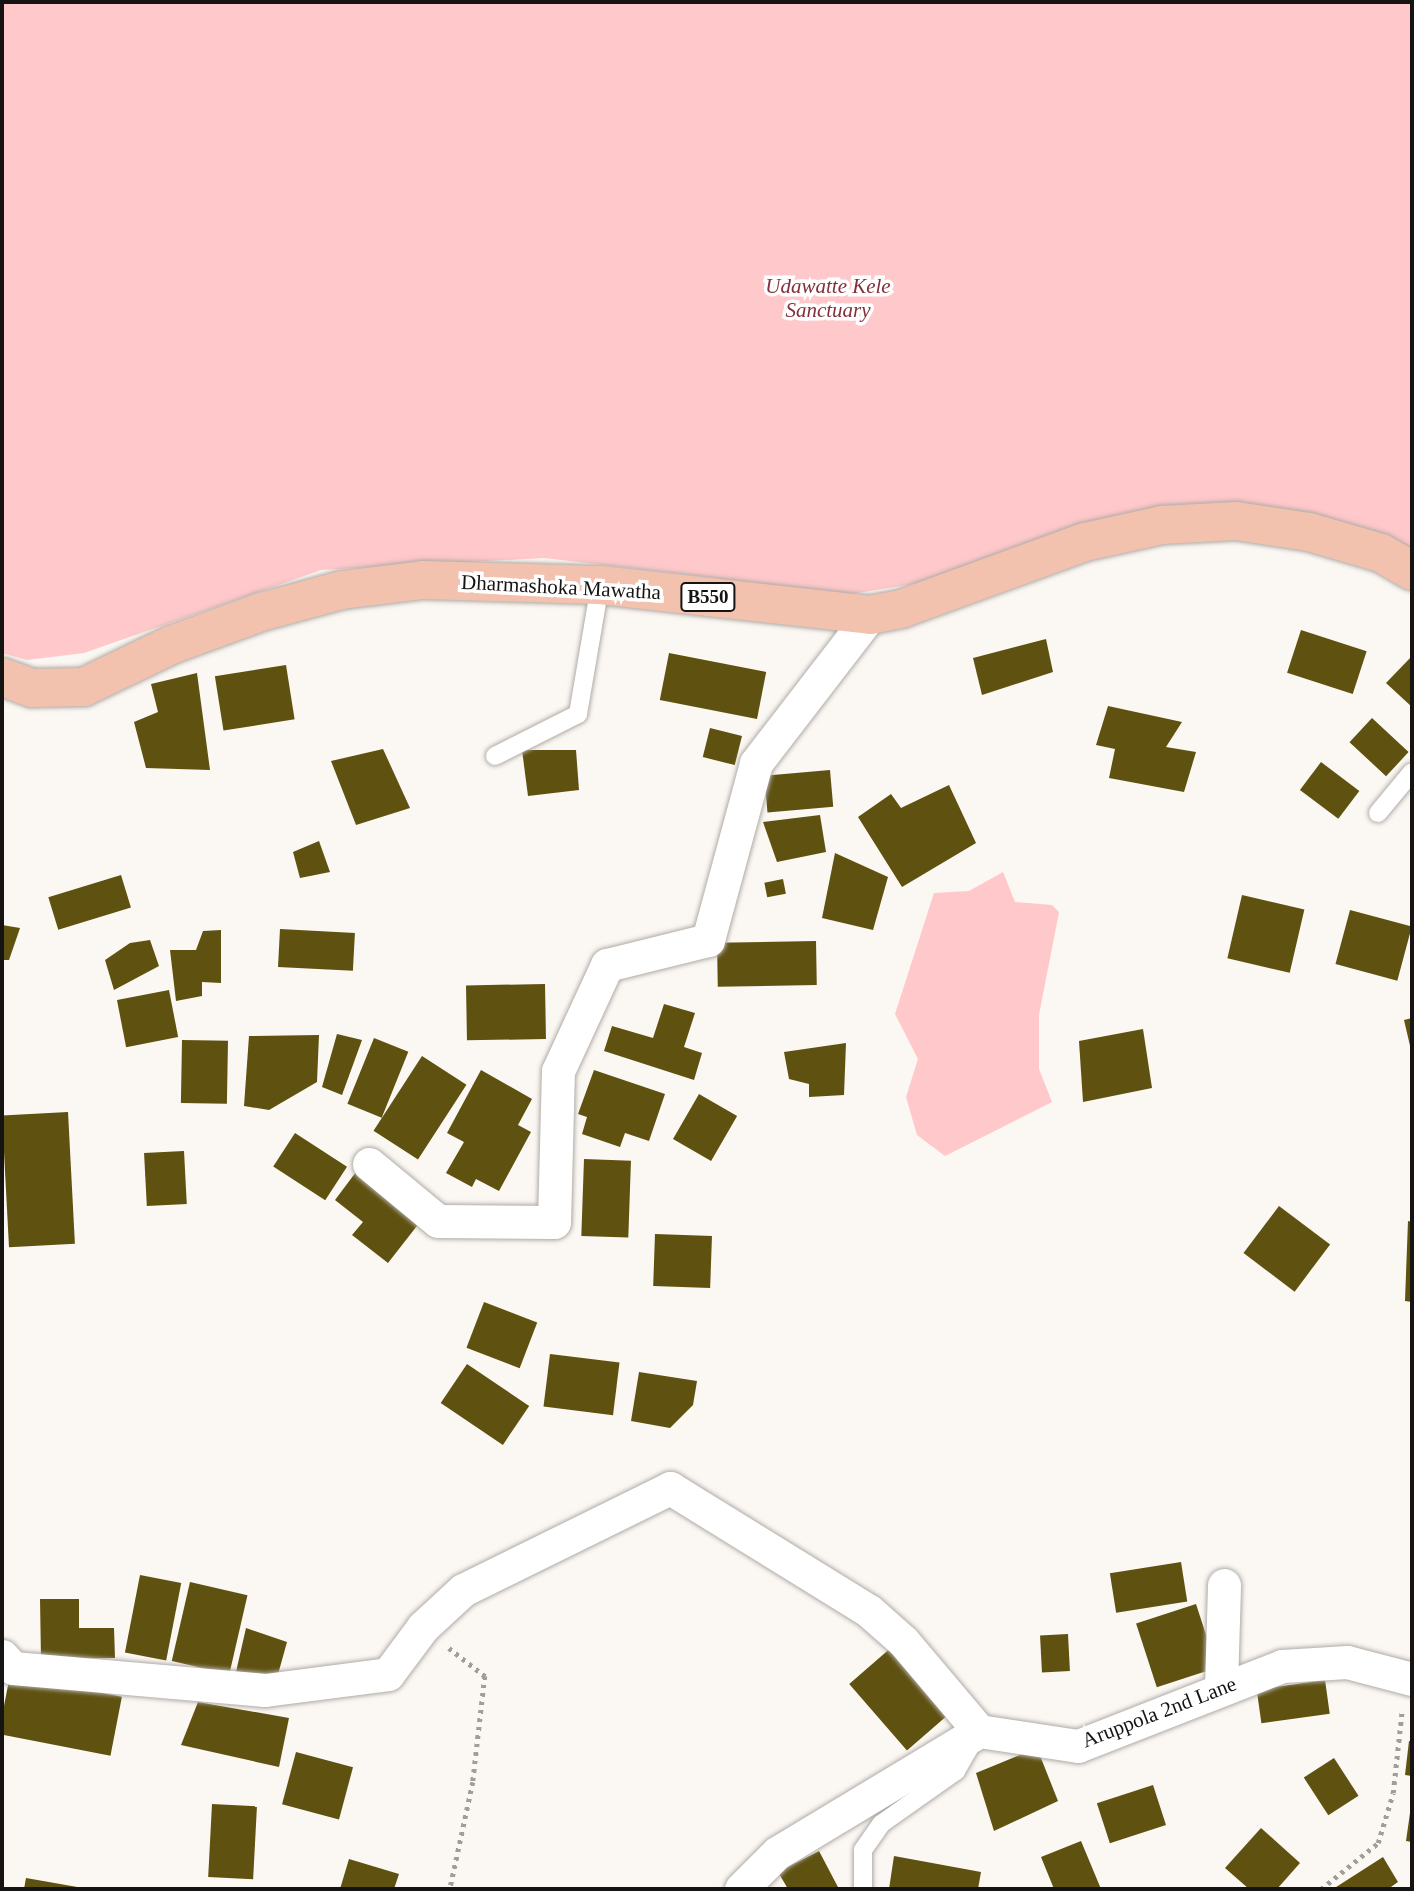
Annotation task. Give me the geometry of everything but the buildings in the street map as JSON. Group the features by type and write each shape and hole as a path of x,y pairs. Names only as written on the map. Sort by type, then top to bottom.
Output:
{"main road":[{"name":"Dharmashoka Mawatha","path":"2,677 33,688 84,687 171,645 261,612 342,590 423,580 600,586 870,615 901,609 1085,542 1162,525 1236,521 1309,532 1381,554 1412,571"}],"street":[{"path":"369,1164 438,1221 554,1222 558,1071 607,965 708,940 756,762 870,615"},
{"path":"2,1656 13,1668 265,1690 388,1674 423,1627 463,1590 670,1488 869,1611 903,1641 979,1731 777,1853 741,1889"},
{"path":"1221,1687 1224,1585"},
{"name":"Aruppola 2nd Lane","path":"979,1731 1078,1746 1221,1687 1282,1666 1334,1663 1409,1677"}],"lane":[{"path":"495,756 562,718 578,714 600,586"},
{"path":"1378,813 1412,772"},
{"path":"863,1889 863,1850 881,1824 956,1771 979,1731"}],"path":[{"path":"423,1627 485,1676 474,1782 450,1889"},
{"path":"1321,1889 1378,1843 1393,1793 1409,1677"}],"green space":[{"name":"Udawatte Kele Sanctuary","path":"2,2 1412,2 1412,571 1236,521 945,579 807,601 716,578 544,558 321,570 84,653 27,660 2,653"},
{"path":"1003,872 1015,902 1052,905 1059,912 1039,1015 1039,1069 1052,1102 945,1156 917,1135 906,1097 918,1059 895,1014 934,893 969,891"}]}
